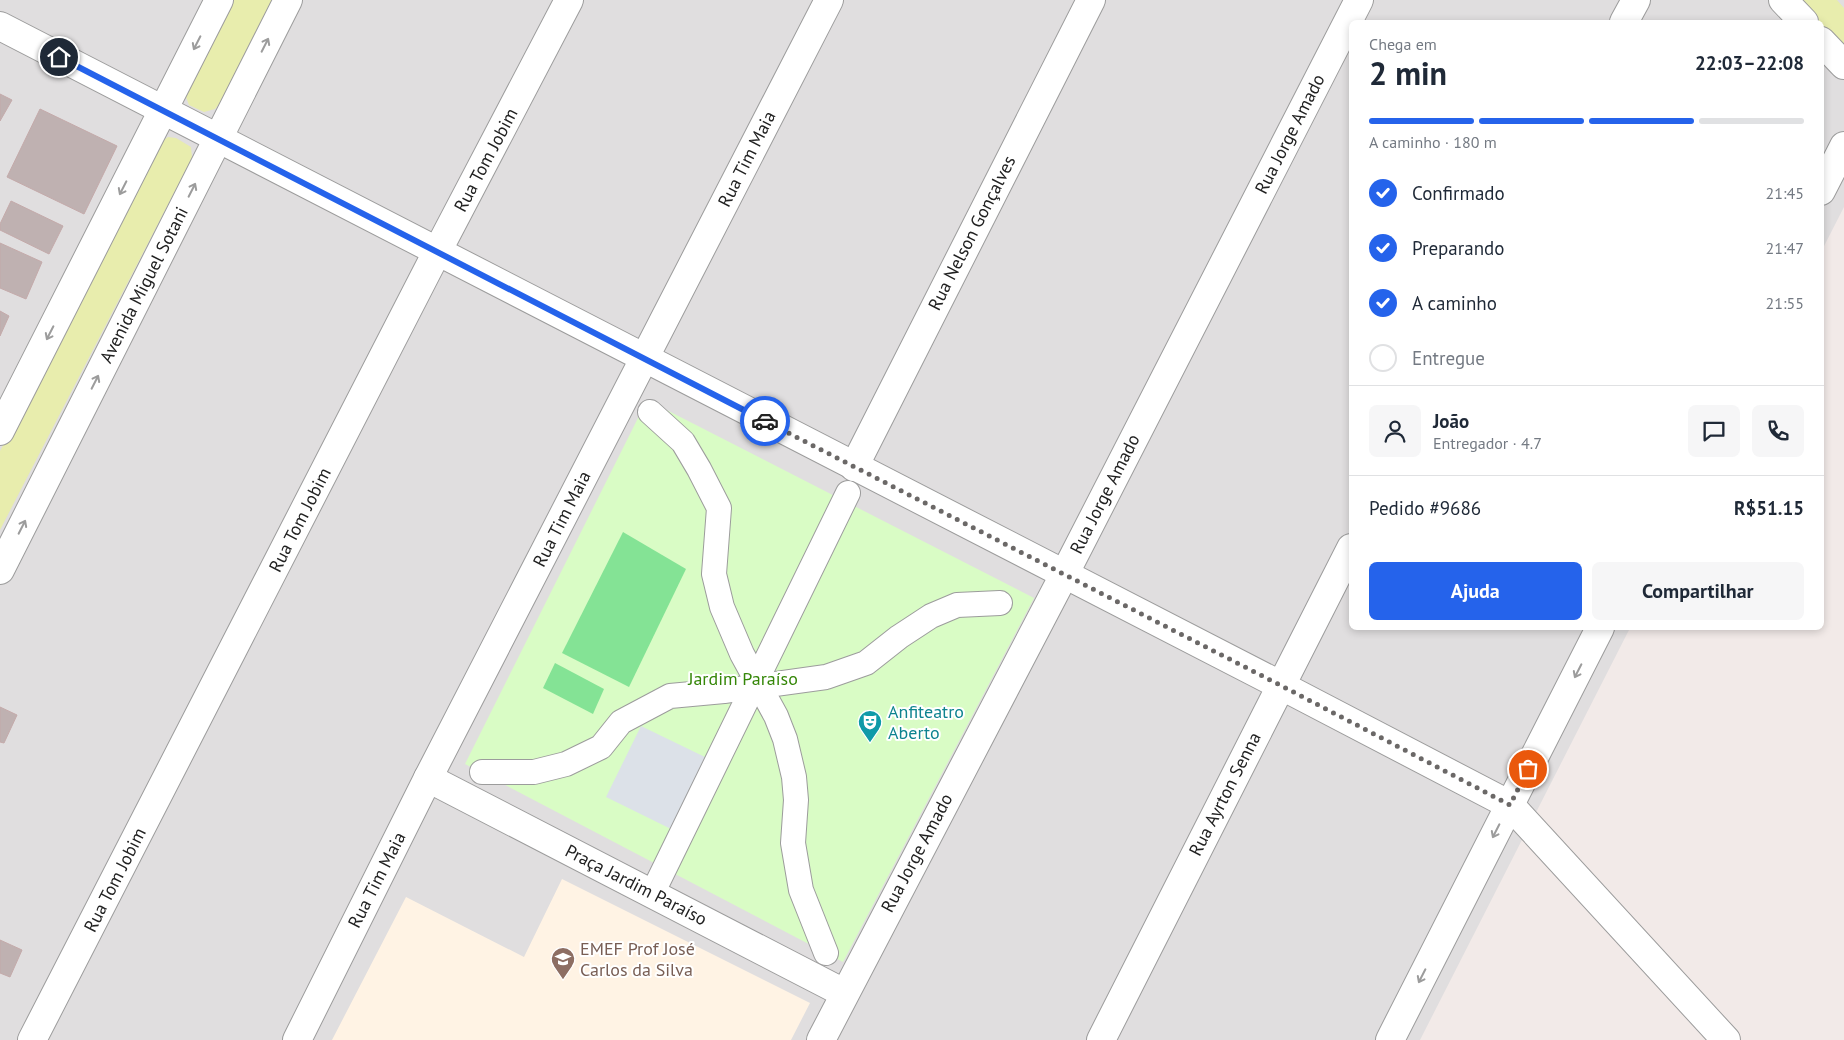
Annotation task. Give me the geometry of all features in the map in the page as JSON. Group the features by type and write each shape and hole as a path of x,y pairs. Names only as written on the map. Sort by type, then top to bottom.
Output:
{"street":[{"path":"0,431 219,0"},
{"name":"Avenida Miguel Sotani","path":"0,570 288,0"},
{"name":"Rua Tom Jobim","path":"32,1040 437,252 569,0"},
{"name":"Rua Tim Maia","path":"297,1040 428,778 829,0"},
{"name":"Rua Nelson Gonçalves","path":"851,480 1091,0"},
{"name":"Rua Jorge Amado","path":"820,1040 1064,575 1359,0"},
{"path":"1625,20 1636,0"},
{"path":"1784,0 1802,20"},
{"path":"0,26 644,359 851,480 1064,575 1510,805 1726,1040"},
{"path":"1824,43 1844,65"},
{"path":"1824,185 1844,146"},
{"path":"650,412 683,442 699,468 719,508 714,574 722,607 742,654 756,685 776,716 782,731 794,777 796,800 793,843 801,890 826,953"},
{"path":"652,894 756,685 851,480"},
{"name":"Rua Ayrton Senna","path":"1101,1040 1349,552"},
{"path":"482,772 534,772 566,764 601,747 621,722 670,696 826,677 866,663 899,637 931,616 957,605 1000,603"},
{"path":"1390,1040 1599,630"},
{"name":"Praça Jardim Paraíso","path":"428,778 844,994"}],"shaded area":[{"path":"0,0 1844,0 1844,207 1824,246 1824,20 1349,20 1349,630 1629,630 1420,1040 0,1040"},
{"path":"641,726 707,758 671,829 606,797"},
{"name":"EMEF Prof José Carlos da Silva","path":"562,879 810,1003 791,1040 332,1040 406,897 524,957"}],"green space":[{"path":"230,0 275,0 223,99 215,109 204,112 189,105 186,97 186,86"},
{"path":"1793,0 1837,0 1844,8 1844,58 1824,35 1824,20 1811,20"},
{"path":"168,137 176,138 191,147 192,158 0,530 0,451 161,142"},
{"name":"Jardim Paraíso","path":"647,400 1034,598 843,962 465,764"},
{"path":"623,532 686,569 629,687 562,653"},
{"path":"555,663 604,689 593,714 543,688"}],"building":[{"path":"0,94 12,100 0,121"},
{"path":"40,109 117,146 84,214 7,177"},
{"path":"11,201 63,226 49,254 0,230 0,224"},
{"path":"0,243 42,262 26,299 0,288"},
{"path":"0,311 9,316 0,336"},
{"path":"0,707 17,715 4,743 0,742"},
{"path":"0,940 22,950 10,977 0,973"}],"way so far":[{"path":"765,421 1510,805 1528,769"}],"place":[{"name":"Anfiteatro Aberto","path":"870,743"},
{"name":"EMEF Prof José Carlos da Silva","path":"563,980"}],"route":[{"path":"59,57 765,421"}]}
